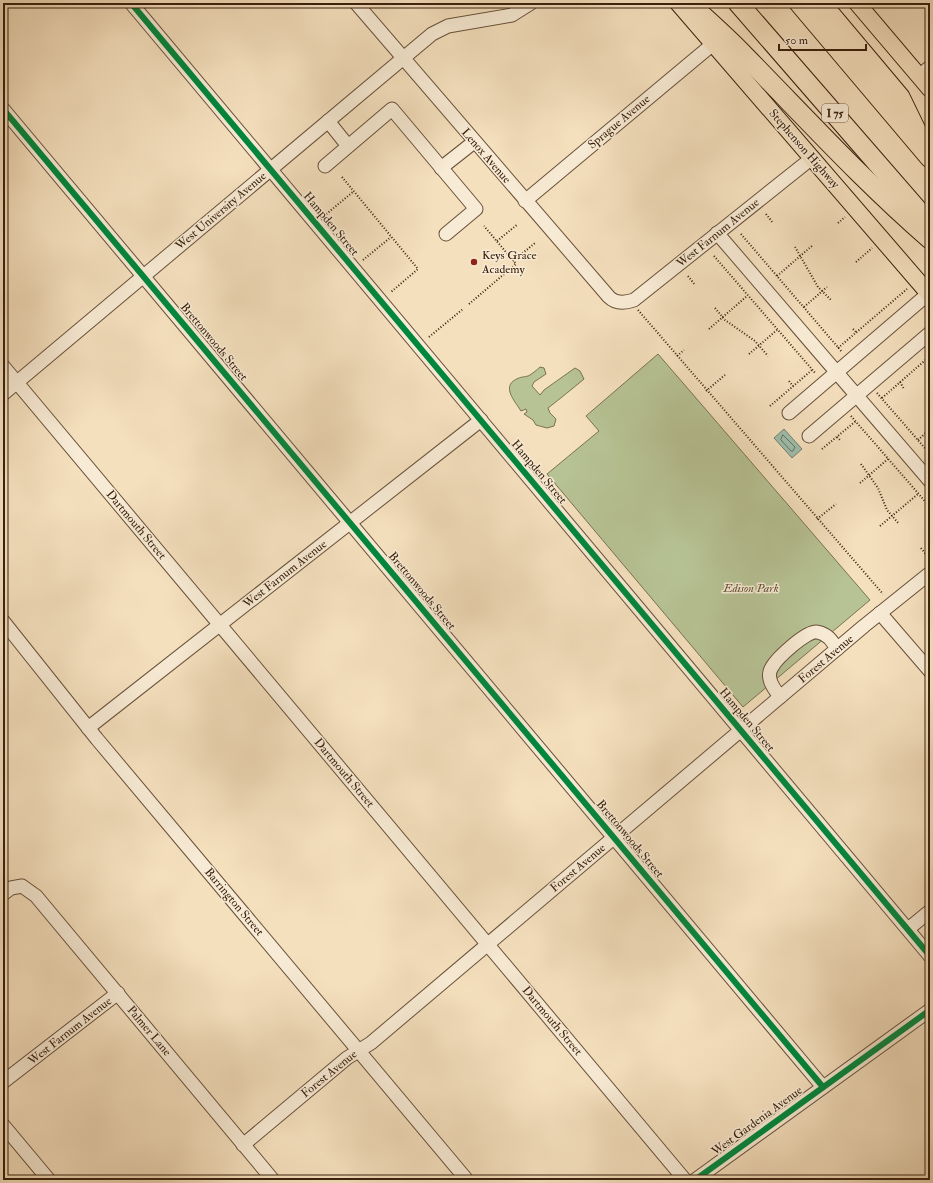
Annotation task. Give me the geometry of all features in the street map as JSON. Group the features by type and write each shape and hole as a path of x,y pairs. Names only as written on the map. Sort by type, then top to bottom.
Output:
{"highway":[{"path":"689,3 744,54 809,123 909,221 930,239"},
{"name":"I 75","path":"738,3 930,224"},
{"path":"799,3 930,157"},
{"path":"821,3 900,97 930,157"}],"main road":[{"name":"Stephenson Highway","path":"678,3 929,294"},
{"path":"857,3 924,71 930,89"}],"street":[{"name":"Hampden Street","path":"131,3 930,956"},
{"name":"Lenox Avenue","path":"356,3 474,142 609,297 621,303"},
{"name":"West University Avenue","path":"3,394 432,34 448,26 512,15 531,3"},
{"name":"Sprague Avenue","path":"525,201 713,44"},
{"name":"Brettonwoods Street","path":"3,109 615,837 823,1087"},
{"path":"325,166 392,109 476,209 446,234"},
{"path":"328,121 348,146"},
{"path":"441,168 474,142"},
{"name":"West Farnum Avenue","path":"621,303 634,300 812,158"},
{"path":"717,233 838,372 930,481"},
{"path":"789,413 929,294"},
{"path":"809,436 930,333"},
{"name":"Dartmouth Street","path":"3,366 488,944 693,1180"},
{"name":"West Farnum Avenue","path":"88,728 481,420"},
{"name":"Forest Avenue","path":"244,1145 358,1050 371,1043 742,731 837,649 930,573"},
{"path":"880,613 930,671"},
{"name":"Barrington Street","path":"3,622 88,728 467,1180"},
{"path":"780,698 770,680 770,674 772,667 794,644 809,634 817,632 829,637 837,649"},
{"name":"Palmer Lane","path":"3,894 11,888 22,886 36,896 273,1180"},
{"path":"908,929 930,911"},
{"name":"West Farnum Avenue","path":"3,1082 118,993"},
{"name":"West Gardenia Avenue","path":"693,1180 930,1010"},
{"path":"3,1125 49,1180"}],"path":[{"path":"342,177 418,270 391,292"},
{"path":"322,218 354,192"},
{"path":"766,214 773,223"},
{"path":"838,223 845,217"},
{"path":"497,242 518,224"},
{"path":"469,304 516,264 484,226"},
{"path":"741,234 846,357"},
{"path":"359,264 391,237"},
{"path":"513,261 535,243"},
{"path":"777,276 813,245"},
{"path":"795,247 801,255 812,277 831,300"},
{"path":"856,262 872,248"},
{"path":"714,256 820,380"},
{"path":"688,276 695,285"},
{"path":"804,307 827,287"},
{"path":"838,348 907,289"},
{"path":"709,329 747,295"},
{"path":"636,307 706,391 887,598"},
{"path":"715,308 722,317 759,346 768,356"},
{"path":"429,337 463,309"},
{"path":"853,329 856,332"},
{"path":"749,354 777,330"},
{"path":"677,356 684,350"},
{"path":"882,398 930,356"},
{"path":"927,359 930,363"},
{"path":"770,406 812,370"},
{"path":"706,391 725,375"},
{"path":"789,381 794,386"},
{"path":"900,382 904,389"},
{"path":"874,389 930,454"},
{"path":"848,411 930,507"},
{"path":"822,449 856,421"},
{"path":"918,440 930,429"},
{"path":"837,437 840,440"},
{"path":"860,483 888,459"},
{"path":"861,464 878,488 888,510 899,524"},
{"path":"880,526 918,494"},
{"path":"817,519 836,504"},
{"path":"921,548 928,557"}],"green space":[{"name":"Edison Park","path":"658,354 870,600 743,707 547,474 599,431 586,416"},
{"path":"540,367 544,368 546,374 534,382 532,386 540,395 544,390 575,368 580,371 584,379 548,408 550,413 556,419 554,426 547,428 536,425 533,420 524,414 527,412 526,409 521,411 512,398 509,389 513,381 530,375"}],"water":[{"path":"784,429 802,449 792,458 774,438"}],"cycle path":[{"path":"131,3 930,956"},
{"path":"3,109 823,1087"},
{"path":"695,1180 930,1010"}],"place":[{"name":"Keys Grace Academy","path":"474,262"}]}
